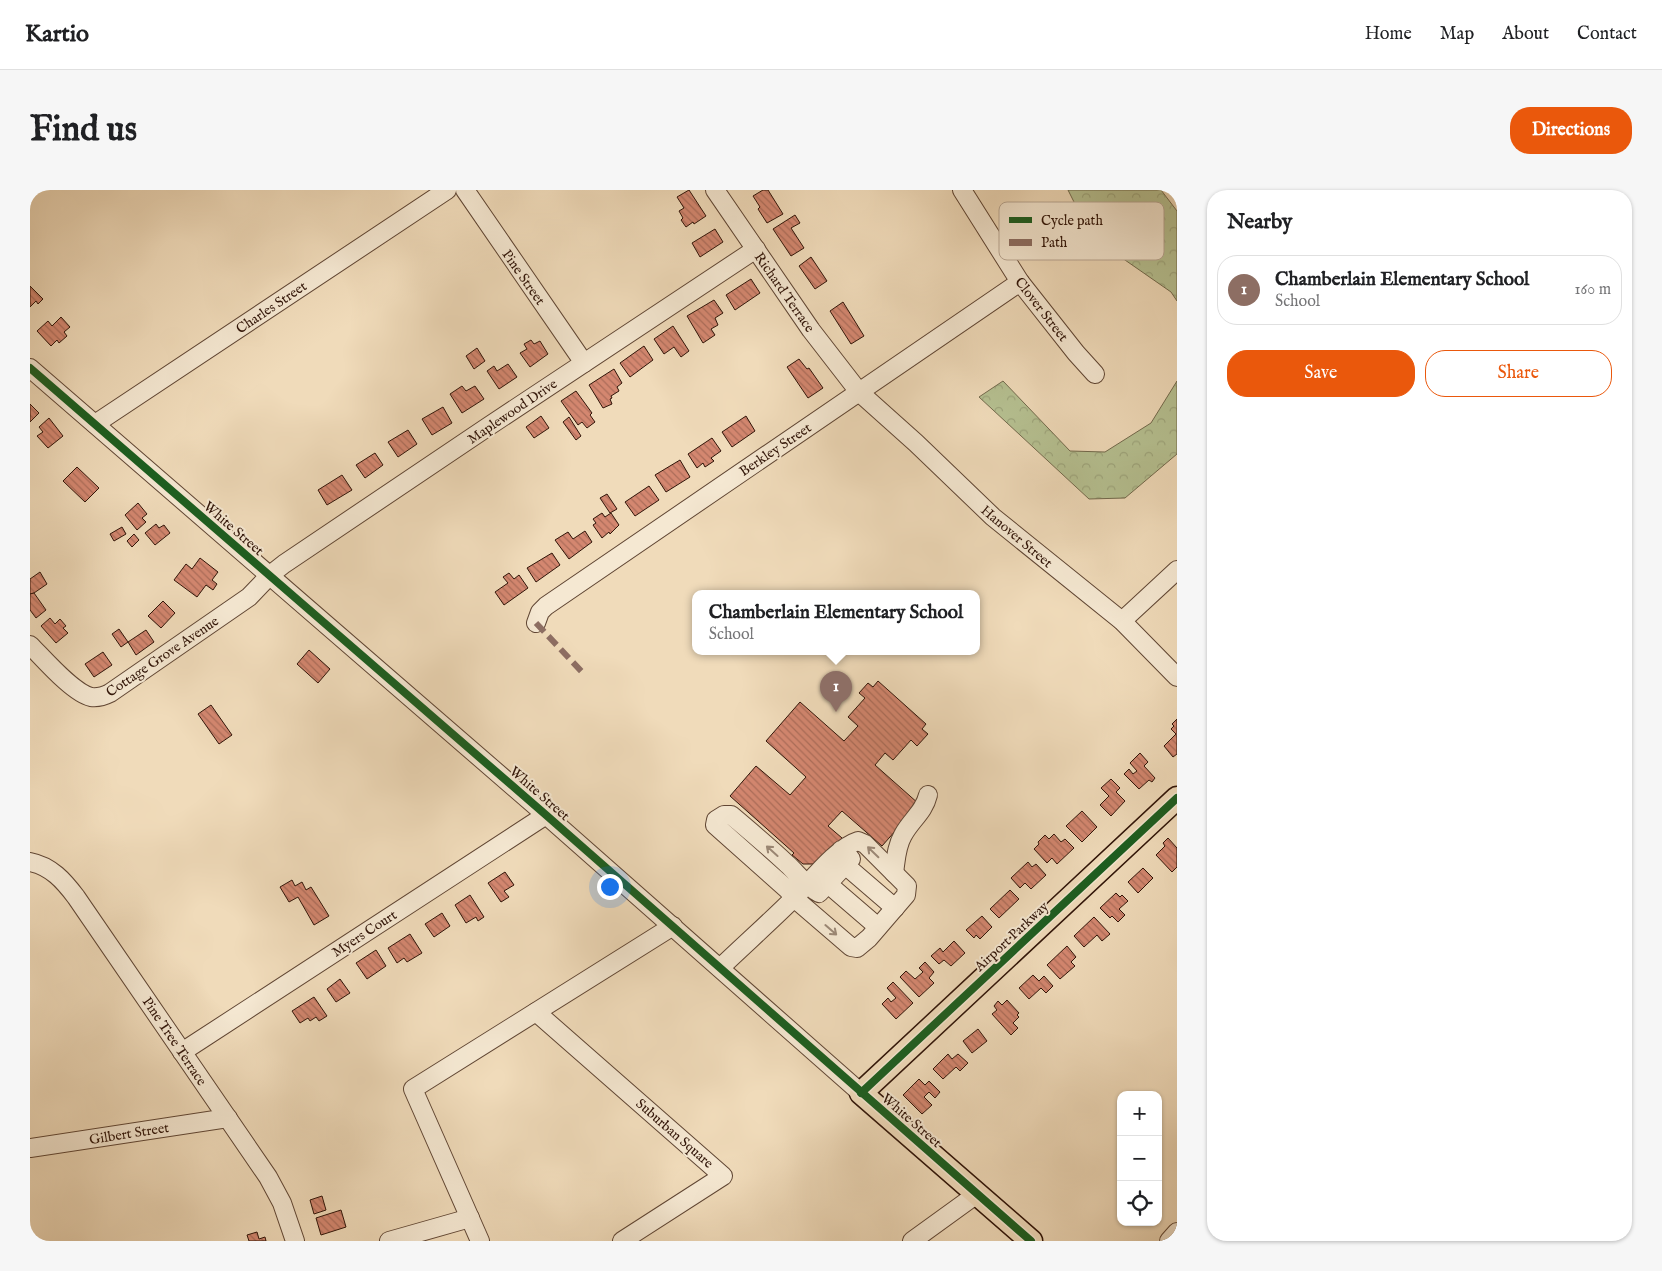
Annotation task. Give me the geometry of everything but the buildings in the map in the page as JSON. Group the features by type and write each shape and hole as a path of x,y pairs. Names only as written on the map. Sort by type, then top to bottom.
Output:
{"main road":[{"name":"Airport Parkway","path":"861,1093 1177,798"},
{"name":"White Street","path":"861,1093 1031,1241"}],"street":[{"name":"Charles Street","path":"95,424 447,190"},
{"name":"Pine Street","path":"465,190 584,362"},
{"name":"Richard Terrace","path":"716,190 811,330 859,392"},
{"name":"Clover Street","path":"962,190 999,249"},
{"name":"Maplewood Drive","path":"270,575 584,362 756,250"},
{"name":"Clover Street","path":"1006,260 1020,282 1095,374"},
{"name":"Berkley Street","path":"536,623 540,612 546,606 1020,282"},
{"name":"White Street","path":"30,368 546,815 861,1093"},
{"name":"Hanover Street","path":"859,392 916,443 993,517 1122,621 1177,677"},
{"path":"1122,621 1177,570"},
{"name":"Cottage Grove Avenue","path":"30,645 74,688 87,696 100,697 110,693 248,597 270,575"},
{"path":"894,873 898,844 925,806 928,795"},
{"name":"Myers Court","path":"182,1052 546,815"},
{"path":"720,968 794,898 808,884 843,857 858,841 865,844 907,886 906,894 878,927 858,948 851,947 794,898 788,890 715,825 716,820 724,815 731,815 770,848 808,884 819,893 828,884 843,857"},
{"path":"843,857 895,908"},
{"name":"Pine Tree Terrace","path":"30,862 44,866 69,888 228,1118 278,1194 295,1241"},
{"path":"828,884 878,927"},
{"path":"480,1241 413,1088 672,926"},
{"name":"Suburban Square","path":"536,1012 723,1176 622,1241"},
{"name":"Gilbert Street","path":"30,1148 228,1118"},
{"path":"912,1241 977,1194"},
{"path":"389,1241 470,1218"},
{"path":"1169,1241 1177,1232"}],"green space":[{"path":"1068,190 1161,190 1177,211 1177,301 1171,292 1125,260 1164,260 1164,202 1074,202"},
{"path":"1003,381 1070,451 1105,452 1151,423 1177,381 1177,454 1125,498 1089,499 979,397"}],"marked path":[{"path":"536,623 583,673"}],"cycle path":[{"path":"30,368 546,815 1031,1241"},
{"path":"861,1093 1177,798"}],"place":[{"name":"Chamberlain Elementary School","path":"836,712"}]}
